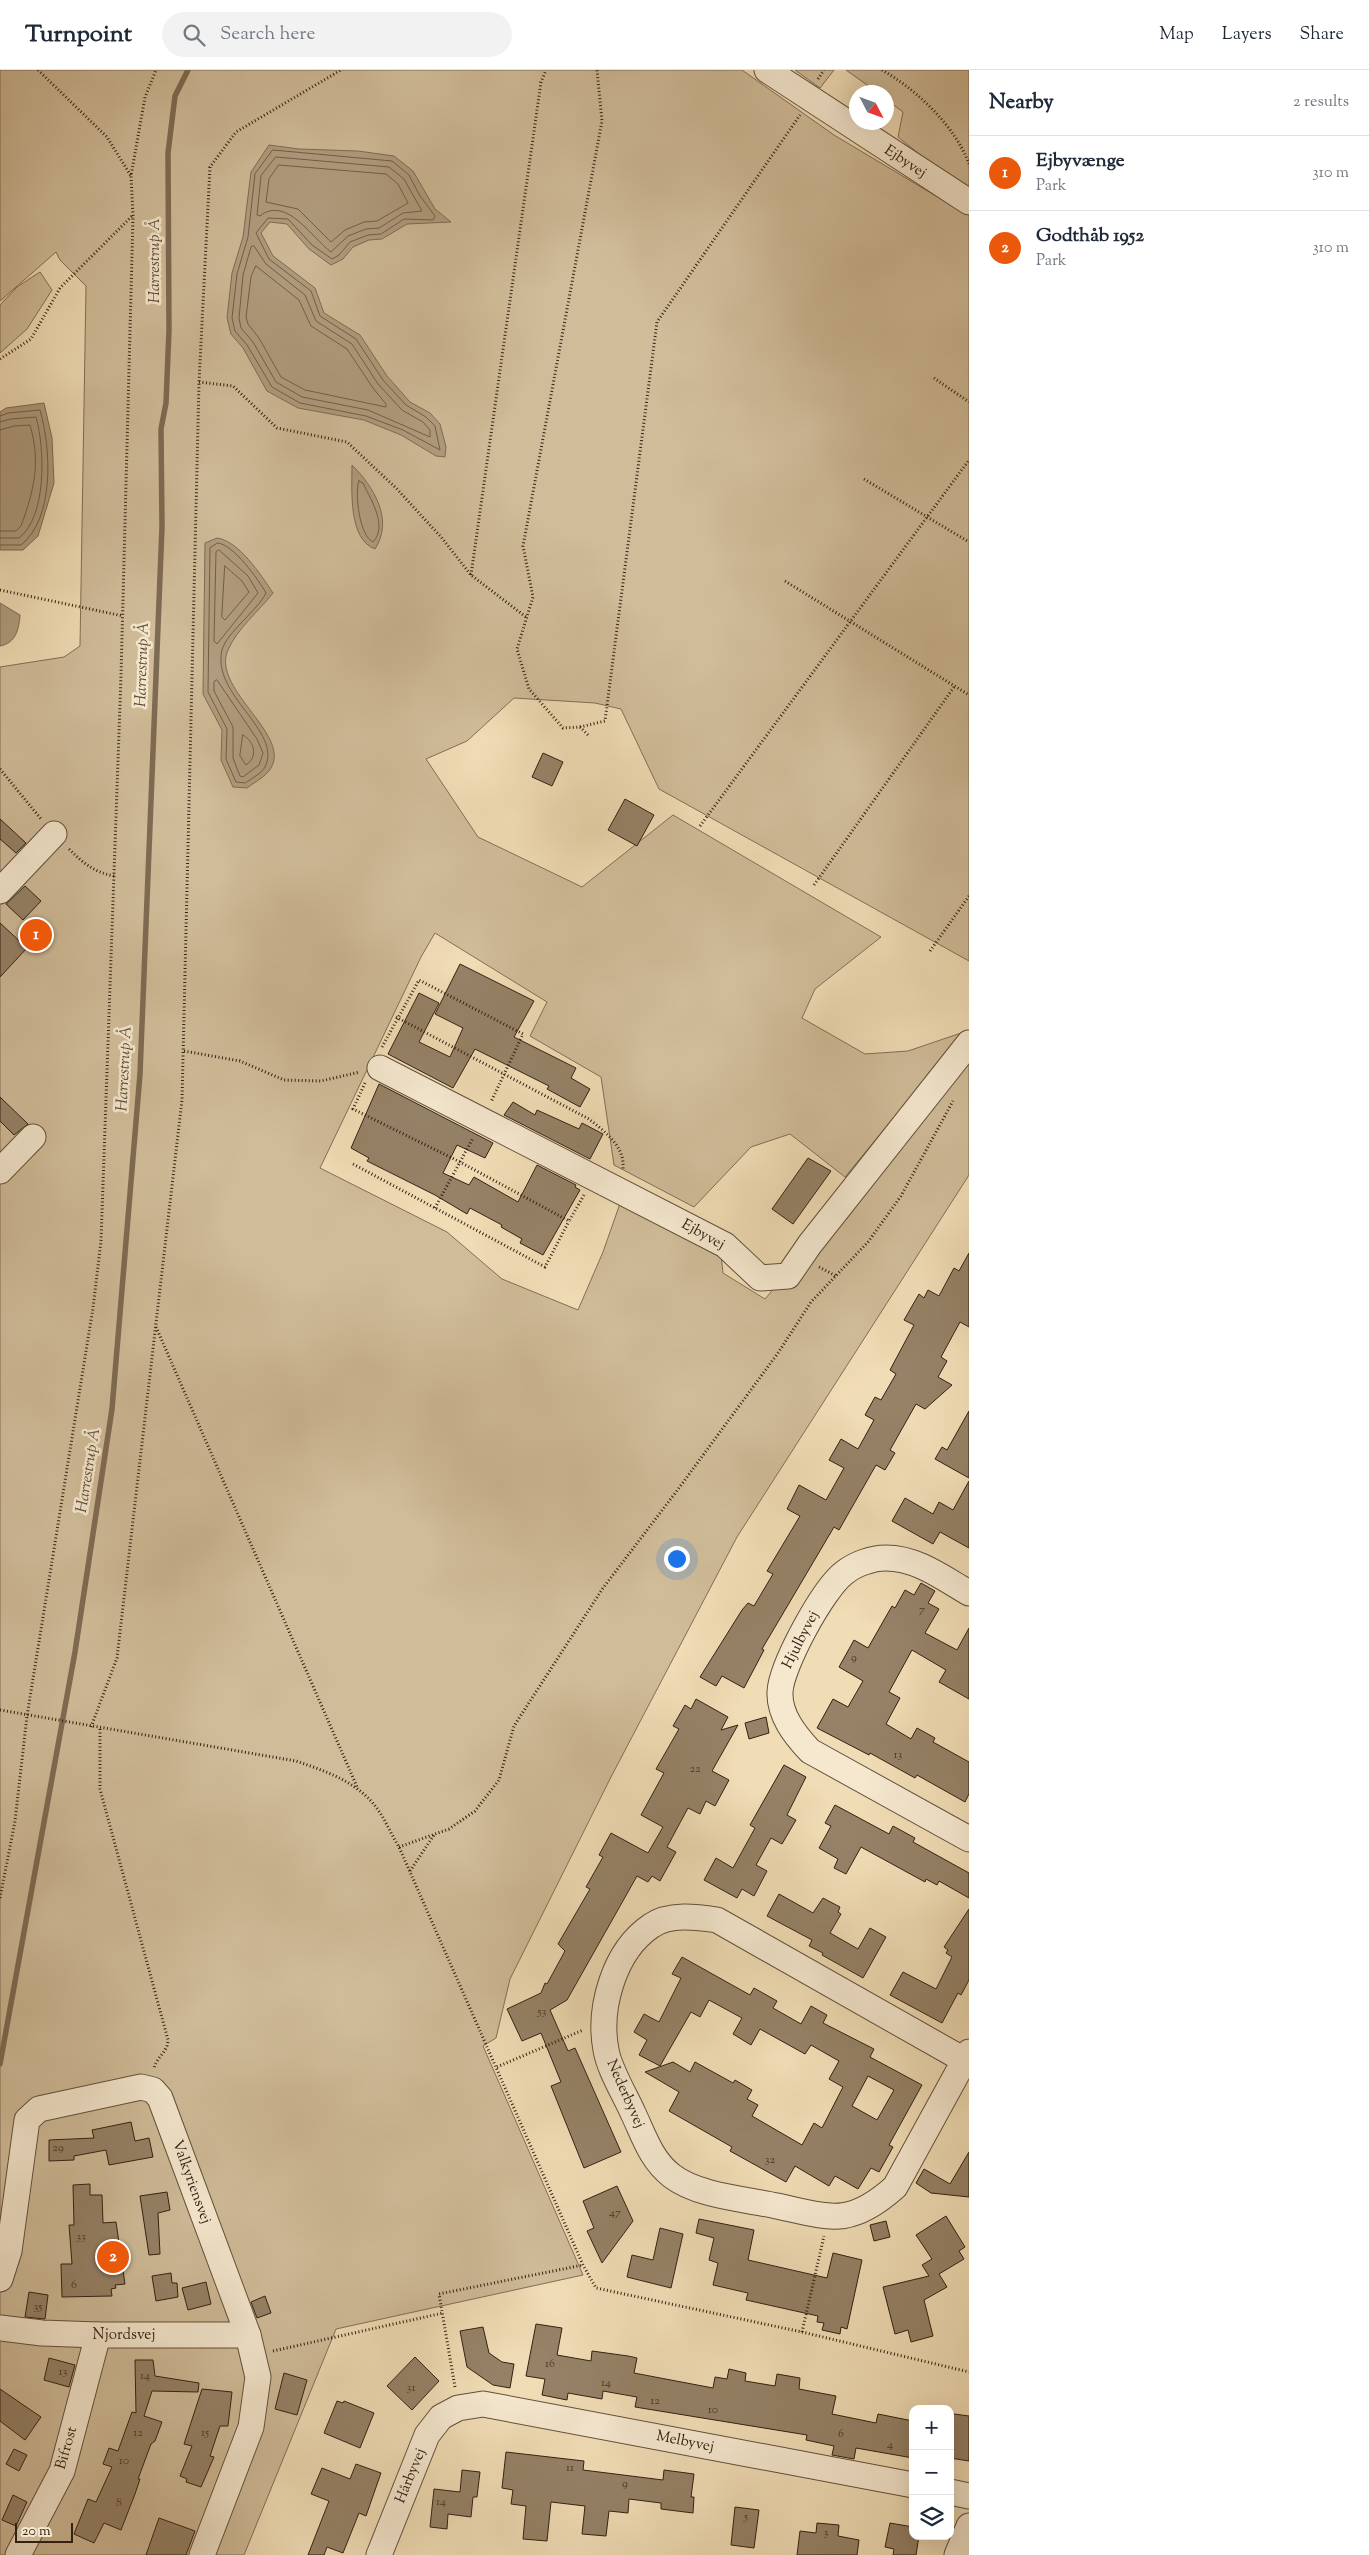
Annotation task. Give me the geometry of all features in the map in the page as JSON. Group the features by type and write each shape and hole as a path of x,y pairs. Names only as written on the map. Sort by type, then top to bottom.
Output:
{"street":[{"name":"Ejbyvej","path":"766,70 969,202"},
{"path":"0,891 54,834"},
{"name":"Ejbyvej","path":"376,1068 482,1120 725,1245 760,1278 788,1276 810,1244 969,1043"},
{"path":"0,1171 33,1137"},
{"name":"Hjulbyvej","path":"969,1593 913,1561 886,1558 863,1562 844,1573 828,1588 785,1668 780,1692 786,1719 796,1736 810,1751 969,1840"},
{"name":"Nederbyvej","path":"686,1916 717,1920 967,2056 895,2187 876,2204 854,2215 828,2218 694,2188 673,2176 653,2158 606,2052 603,2022 607,1991 631,1944 652,1925 686,1916"},
{"path":"0,2279 9,2251 27,2120 38,2109 141,2087 150,2089"},
{"name":"Valkyriensvej","path":"150,2089 160,2098 250,2344 258,2377 252,2427 202,2555"},
{"name":"Njordsvej","path":"0,2328 42,2333 250,2344"},
{"name":"Bifrost","path":"18,2555 62,2471 98,2335"},
{"name":"Melbyvej","path":"458,2408 483,2404 909,2484"},
{"name":"Hårbyvej","path":"379,2555 427,2435 441,2417 458,2408"},
{"path":"954,2493 969,2496"},
{"path":"957,2555 969,2526"}],"path":[{"path":"38,70 107,136 131,176"},
{"path":"0,1898 15,1821 27,1716 93,1308 101,1241 123,616 133,216 131,176 145,97 156,70"},
{"path":"90,1727 116,1658 182,1100 199,382 210,167 236,132 341,70"},
{"path":"471,575 541,82 546,70"},
{"path":"597,70 602,122 523,546 533,597 517,649 529,689 563,728 580,727 605,721 657,322 810,100"},
{"path":"882,70 904,82 942,119 969,164"},
{"path":"0,359 31,339 60,288 133,216"},
{"path":"934,378 969,402"},
{"path":"199,382 233,386 277,428 347,442 396,488 442,537 471,575 526,618"},
{"path":"700,826 969,460"},
{"path":"864,479 969,542"},
{"path":"785,582 969,695"},
{"path":"0,590 123,616"},
{"path":"814,884 954,686"},
{"path":"580,727 588,735"},
{"path":"930,950 969,896"},
{"path":"435,1208 460,1162 482,1120 523,1034 419,980 396,1017 375,1060 376,1068 353,1109 460,1162 569,1221"},
{"path":"396,1017 589,1119 612,1138 624,1159 621,1192"},
{"path":"184,1051 240,1061 284,1080 321,1081 376,1068"},
{"path":"399,1847 449,1829 475,1811 499,1780 514,1726 602,1588 682,1484 778,1353 811,1302 868,1242 901,1196 955,1097"},
{"path":"353,1164 545,1267 569,1221 595,1178"},
{"path":"156,1326 358,1790"},
{"path":"0,1710 296,1761 331,1772 358,1790 375,1806 399,1847 583,2265 596,2288 802,2332 969,2372"},
{"path":"100,1728 100,1789 168,2040 167,2048 155,2064 154,2081 150,2089"},
{"path":"410,1871 434,1834"},
{"path":"497,2068 603,2022"},
{"path":"802,2332 828,2218"},
{"path":"458,2408 439,2294 583,2265"},
{"path":"250,2344 282,2350 443,2313"}],"shaded area":[{"path":"0,70 742,70 834,135 956,208 969,200 969,961 659,789 621,709 595,703 514,698 467,741 426,759 478,837 582,887 673,815 881,937 815,989 802,1018 865,1054 908,1051 964,1032 845,1177 790,1134 751,1147 694,1207 614,1165 601,1077 530,1036 547,1002 435,933 421,957 320,1168 447,1232 502,1279 578,1310 603,1252 623,1195 720,1246 723,1273 765,1299 969,1055 969,1175 737,1537 612,1775 510,1979 496,2038 483,2046 583,2275 336,2329 244,2555 0,2555 0,667 64,657 80,646 86,286 60,260 56,252 0,301"},
{"path":"795,70 834,70 820,88"},
{"path":"846,70 969,70 969,194 898,137 903,112 894,105 894,85 867,85"},
{"path":"40,272 52,290 27,329 0,353 0,305 17,287"}],"water":[{"path":"269,145 299,149 358,151 394,156 413,171 435,209 451,222 407,224 382,239 369,240 353,247 343,259 331,265 309,249 287,224 270,222 261,233 273,256 315,288 324,313 360,335 387,376 410,402 430,413 440,424 446,447 445,457 436,456 401,435 364,420 298,408 267,391 243,348 231,334 227,318 232,273 243,237 251,172"},
{"path":"44,403 52,438 54,483 38,536 23,550 0,550 0,412 6,408"},
{"path":"352,465 368,483 379,504 383,527 375,549 366,544 356,525 352,500"},
{"path":"217,538 225,540 241,552 256,568 273,593 232,642 228,650 226,665 231,681 272,744 274,759 268,772 247,788 233,787 221,760 222,730 203,694 205,543"},
{"path":"0,603 20,615 16,635 10,642 0,646"}],"building":[{"path":"543,753 563,762 552,786 532,777"},
{"path":"625,799 654,815 637,846 608,830"},
{"path":"0,819 26,843 16,853 0,839"},
{"path":"25,886 41,901 23,920 6,904"},
{"path":"0,923 27,948 0,977"},
{"path":"460,964 534,1001 514,1037 576,1068 571,1078 590,1089 580,1107 547,1089 549,1086 475,1049 453,1088 388,1054 419,993 439,1003 419,1042 450,1057 463,1028 435,1014"},
{"path":"379,1084 493,1143 485,1158 457,1145 443,1173 469,1185 474,1177 518,1202 537,1165 576,1185 575,1187 580,1190 543,1255 520,1243 522,1239 501,1227 502,1225 470,1208 467,1214 435,1195 367,1161 369,1158 351,1148"},
{"path":"0,1097 28,1124 14,1135 0,1121"},
{"path":"513,1102 535,1115 537,1110 579,1129 582,1123 603,1134 590,1159 504,1115"},
{"path":"808,1158 831,1171 793,1224 772,1209"},
{"path":"969,1253 969,1327 960,1322 941,1357 947,1361 938,1377 952,1385 925,1409 916,1404 890,1450 895,1453 885,1470 876,1465 839,1530 834,1527 762,1649 764,1650 744,1688 722,1676 716,1686 700,1677 742,1610 748,1603 754,1606 773,1574 767,1571 800,1516 787,1509 799,1485 826,1500 844,1468 829,1460 841,1439 858,1449 874,1420 865,1415 875,1397 881,1400 896,1374 890,1370 914,1325 904,1320 919,1294 924,1298 928,1290 939,1296 954,1268 959,1271"},
{"path":"969,1411 969,1478 935,1459 942,1447 947,1450"},
{"path":"969,1481 969,1548 940,1532 933,1544 892,1521 905,1498 933,1514 939,1502 953,1510"},
{"path":"921,1583 935,1591 928,1603 939,1609 925,1633 957,1650 969,1628 969,1699 939,1682 946,1670 912,1650 889,1692 900,1698 886,1724 911,1739 917,1728 935,1738 933,1742 969,1762 969,1794 965,1802 917,1775 915,1778 870,1753 869,1755 817,1728 833,1699 848,1707 863,1681 839,1667 854,1640 868,1648 892,1606 895,1608 905,1590 914,1595"},
{"path":"696,1699 728,1717 721,1730 738,1725 712,1771 729,1780 715,1806 706,1801 700,1814 688,1808 667,1847 676,1852 660,1881 652,1876 648,1882 637,1876 567,2000 550,2010 568,2051 575,2048 621,2152 584,2168 551,2086 561,2082 541,2033 522,2041 507,2009 541,1993 545,1983 547,1984 565,1951 558,1944 590,1889 586,1887 603,1857 599,1855 611,1833 648,1853 663,1827 641,1815 664,1773 656,1769 679,1729 673,1726 685,1705 691,1709"},
{"path":"766,1717 769,1733 749,1739 745,1723"},
{"path":"784,1765 806,1777 787,1815 796,1820 782,1844 771,1838 756,1865 767,1871 754,1896 742,1889 737,1898 704,1880 716,1858 733,1868 755,1828 750,1825"},
{"path":"835,1805 889,1834 893,1826 915,1838 913,1842 969,1873 969,1898 939,1881 937,1885 926,1879 925,1882 861,1847 846,1874 834,1868 838,1859 819,1848 831,1826 825,1823"},
{"path":"779,1894 813,1913 823,1898 840,1907 838,1912 841,1914 830,1933 858,1949 870,1928 886,1937 863,1978 809,1946 812,1940 767,1916"},
{"path":"969,1909 969,1980 961,1995 958,1993 942,2023 890,1995 903,1972 936,1989 952,1957 946,1953 948,1950 944,1947"},
{"path":"682,1957 750,1995 754,1988 777,2001 773,2008 801,2024 811,2006 827,2015 823,2023 874,2049 870,2057 922,2085 889,2145 893,2147 879,2172 871,2168 858,2189 835,2176 829,2186 795,2166 786,2182 730,2151 732,2147 669,2111 679,2092 645,2072 673,2062 690,2072 695,2062 733,2083 735,2080 752,2090 747,2099 758,2105 752,2116 802,2145 814,2123 822,2128 843,2087 829,2079 839,2061 811,2045 805,2054 760,2029 751,2045 733,2034 742,2018 709,2000 700,2017 691,2012 660,2066 639,2055 647,2040 634,2032 644,2014 659,2022 681,1978 672,1974","holes":["868,2076 894,2090 877,2120 852,2106"]},
{"path":"131,2122 135,2141 149,2138 153,2157 109,2165 106,2150 74,2156 74,2160 49,2161 49,2140 94,2138 92,2130"},
{"path":"969,2152 969,2197 931,2193 916,2183 924,2169 950,2184"},
{"path":"90,2184 90,2195 102,2195 103,2223 116,2222 125,2284 115,2285 116,2288 111,2289 112,2296 62,2297 61,2264 72,2264 69,2225 74,2225 73,2185"},
{"path":"617,2186 633,2221 602,2263 587,2231 594,2228 583,2201"},
{"path":"167,2192 170,2210 158,2213 160,2254 149,2255 140,2196"},
{"path":"946,2216 965,2247 959,2251 964,2259 939,2274 947,2287 924,2300 933,2336 911,2342 908,2330 895,2334 883,2287 929,2276 922,2265 932,2259 916,2235"},
{"path":"699,2219 754,2230 748,2260 827,2278 833,2253 862,2260 847,2329 841,2327 840,2334 822,2330 824,2323 817,2322 818,2316 746,2300 748,2293 713,2285 718,2263 709,2260 714,2238 696,2233"},
{"path":"886,2221 890,2237 874,2241 870,2225"},
{"path":"660,2228 683,2234 671,2288 627,2277 632,2255 653,2260"},
{"path":"171,2273 172,2283 177,2283 178,2297 156,2301 152,2276"},
{"path":"206,2282 211,2304 188,2310 182,2288"},
{"path":"29,2292 48,2295 45,2319 25,2317"},
{"path":"265,2296 271,2313 257,2318 251,2302"},
{"path":"536,2324 562,2328 557,2355 591,2361 592,2351 637,2358 634,2373 713,2388 715,2377 727,2379 729,2369 746,2373 745,2381 775,2386 777,2374 800,2378 799,2389 836,2396 832,2414 876,2423 878,2414 909,2420 909,2457 856,2448 854,2459 832,2455 834,2446 806,2440 807,2435 635,2407 637,2397 603,2391 602,2399 568,2393 567,2400 542,2395 545,2379 526,2376"},
{"path":"483,2327 489,2353 502,2362 514,2364 510,2388 493,2385 467,2367 460,2331"},
{"path":"415,2357 439,2381 412,2410 387,2386"},
{"path":"49,2358 75,2365 69,2387 44,2380"},
{"path":"135,2360 153,2360 155,2376 199,2383 198,2392 152,2391 144,2416 162,2422 155,2441 151,2444 138,2479 140,2479 135,2494 121,2530 104,2523 94,2543 74,2534 88,2499 96,2502 112,2467 103,2464 109,2448 118,2451 132,2412 136,2413"},
{"path":"284,2373 307,2380 297,2415 275,2409"},
{"path":"0,2389 41,2417 25,2440 0,2421"},
{"path":"202,2389 232,2392 228,2426 220,2426 210,2456 214,2457 201,2487 186,2482 187,2479 180,2476 192,2446 184,2444"},
{"path":"337,2401 343,2403 344,2401 374,2413 360,2448 324,2433"},
{"path":"954,2414 969,2416 969,2461 954,2459"},
{"path":"14,2449 27,2455 19,2471 6,2464"},
{"path":"506,2452 584,2461 583,2470 663,2480 664,2470 694,2474 691,2497 694,2497 693,2513 661,2509 661,2503 629,2499 628,2513 609,2511 606,2536 582,2534 585,2506 551,2502 547,2541 523,2539 526,2506 511,2504 513,2490 502,2488"},
{"path":"356,2464 381,2473 366,2516 359,2513 343,2553 327,2547 324,2555 308,2555 329,2501 311,2494 322,2468 350,2479"},
{"path":"462,2470 480,2472 477,2497 473,2497 471,2517 448,2514 447,2529 430,2527 434,2489 460,2492"},
{"path":"13,2495 27,2502 16,2526 2,2520"},
{"path":"735,2507 759,2510 754,2548 731,2545"},
{"path":"159,2518 195,2531 186,2555 146,2555"},
{"path":"817,2523 839,2525 838,2536 859,2540 857,2555 797,2555 800,2531 816,2533"},
{"path":"890,2523 909,2526 909,2540 918,2540 916,2555 893,2555 894,2549 885,2547"}],"waterway":[{"name":"Harrestrup Å","path":"0,2064 75,1652 112,1409 140,1074 162,527 161,429 166,403 169,330 168,153 175,96 188,70"}],"place":[{"name":"Ejbyvænge","path":"36,935"},
{"name":"Godthåb 1952","path":"113,2257"}]}
